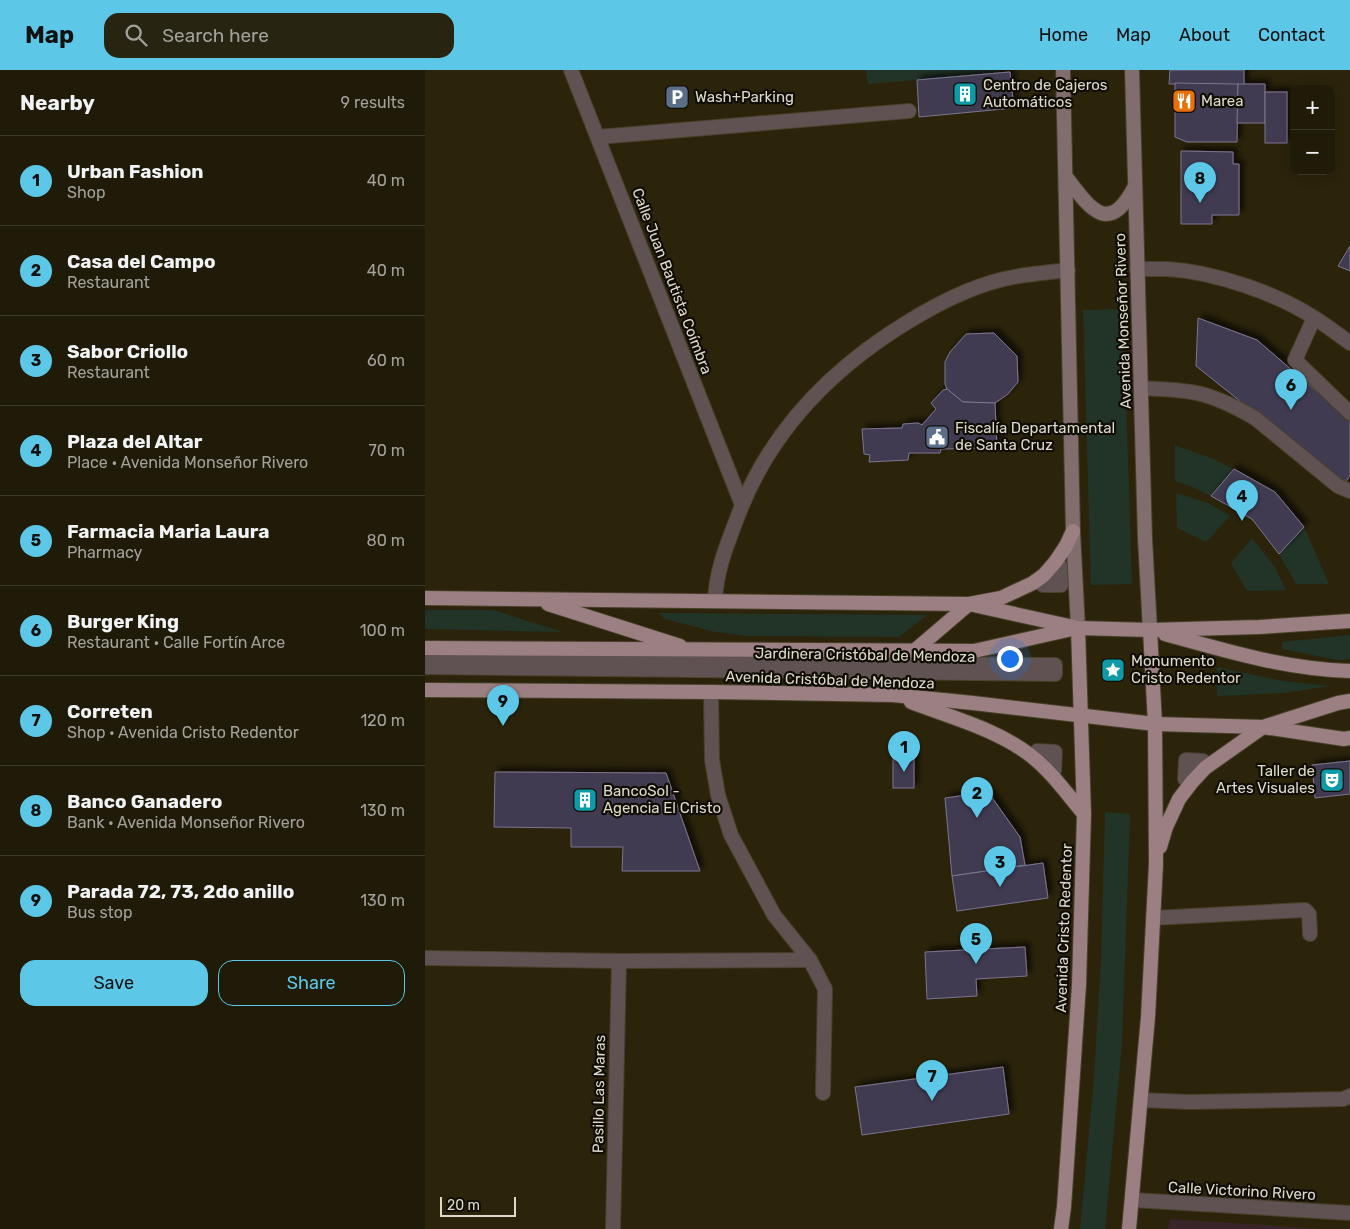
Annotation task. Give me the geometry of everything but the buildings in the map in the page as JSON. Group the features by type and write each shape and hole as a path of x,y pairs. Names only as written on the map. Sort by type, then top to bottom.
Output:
{"main road":[{"path":"1063,70 1073,530 1078,628"},
{"name":"Avenida Monseñor Rivero","path":"1132,70 1145,539 1150,630"},
{"path":"1066,178 1089,207 1105,214 1121,209 1135,186"},
{"path":"914,651 969,604 1001,598 1033,583 1056,561 1066,546 1073,530"},
{"name":"Avenida Cristóbal de Mendoza","path":"425,598 969,604 1078,628 1150,630 1259,627 1350,621"},
{"path":"534,599 692,650"},
{"name":"Avenida Cristóbal de Mendoza","path":"425,648 974,651 1078,628"},
{"name":"Avenida Cristo Redentor","path":"1061,1229 1079,985 1084,814 1078,628"},
{"path":"1129,1229 1141,1100 1156,864 1155,724 1150,630"},
{"name":"Avenida Cristóbal de Mendoza","path":"1150,630 1263,661 1321,670 1350,671"},
{"name":"Avenida Cristóbal de Mendoza","path":"425,690 893,695 1155,724 1263,727 1345,739 1350,738"},
{"path":"893,695 1013,743 1043,767 1084,814"},
{"name":"Avenida Cristóbal de Mendoza","path":"1263,727 1338,703 1350,701"},
{"path":"1156,864 1165,827 1179,799 1192,782 1205,768 1263,727"}],"street":[{"name":"Calle Juan Bautista Coímbra","path":"571,70 742,505"},
{"path":"598,137 909,111"},
{"path":"1137,270 1169,269 1238,284 1278,299 1315,318 1350,343"},
{"path":"715,601 715,582 723,555 756,474 779,437 807,403 841,368 886,335 926,311 964,292 1000,280 1068,270"},
{"path":"1315,318 1295,360 1350,413"},
{"path":"1141,388 1192,392 1243,411 1255,418 1338,486 1350,491"},
{"name":"Jardinera Cristóbal de Mendoza","path":"425,658 1055,665 1055,674 425,666"},
{"path":"711,692 711,760 718,795 731,835 774,914 810,960 825,989 823,1093"},
{"path":"1153,918 1305,910 1309,914 1310,934"},
{"path":"425,958 619,961 810,960"},
{"name":"Pasillo Las Maras","path":"613,1229 619,961"},
{"path":"1141,1100 1189,1102 1343,1099 1350,1096"},
{"name":"Calle Victorino Rivero","path":"1133,1200 1350,1214"}],"shaded area":[{"path":"1170,1219 1324,1229 1168,1229"}],"green space":[{"path":"866,70 999,70 999,73 868,84"},
{"path":"1123,309 1132,584 1091,585 1083,310"},
{"path":"1175,445 1211,458 1234,469 1211,496 1175,481"},
{"path":"1176,493 1208,503 1230,516 1206,542 1177,528"},
{"path":"1304,527 1329,584 1296,584 1279,554"},
{"path":"1252,538 1274,566 1286,590 1247,591 1231,563"},
{"path":"425,610 493,610 563,632 425,629"},
{"path":"659,613 927,615 899,637 748,636 715,632 665,619"},
{"path":"1350,635 1350,659 1338,660 1282,649 1282,642"},
{"path":"1217,667 1283,681 1330,686 1284,693 1217,696"},
{"path":"1105,812 1130,814 1122,1043 1105,1229 1080,1229 1094,1079 1101,960"}],"place":[{"name":"Centro de Cajeros Automáticos","path":"965,94"},
{"name":"Wash+Parking","path":"677,97"},
{"name":"Marea","path":"1184,101"},
{"name":"Banco Ganadero","path":"1200,203"},
{"name":"Burger King","path":"1291,410"},
{"name":"Fiscalía Departamental de Santa Cruz","path":"937,437"},
{"name":"Plaza del Altar","path":"1242,521"},
{"name":"Monumento Cristo Redentor","path":"1113,670"},
{"name":"Parada 72, 73, 2do anillo","path":"503,726"},
{"name":"Urban Fashion","path":"904,772"},
{"name":"Taller de Artes Visuales","path":"1332,780"},
{"name":"BancoSol - Agencia El Cristo","path":"585,800"},
{"name":"Casa del Campo","path":"977,818"},
{"name":"Sabor Criollo","path":"1000,887"},
{"name":"Farmacia Maria Laura","path":"976,964"},
{"name":"Correten","path":"932,1101"}]}
